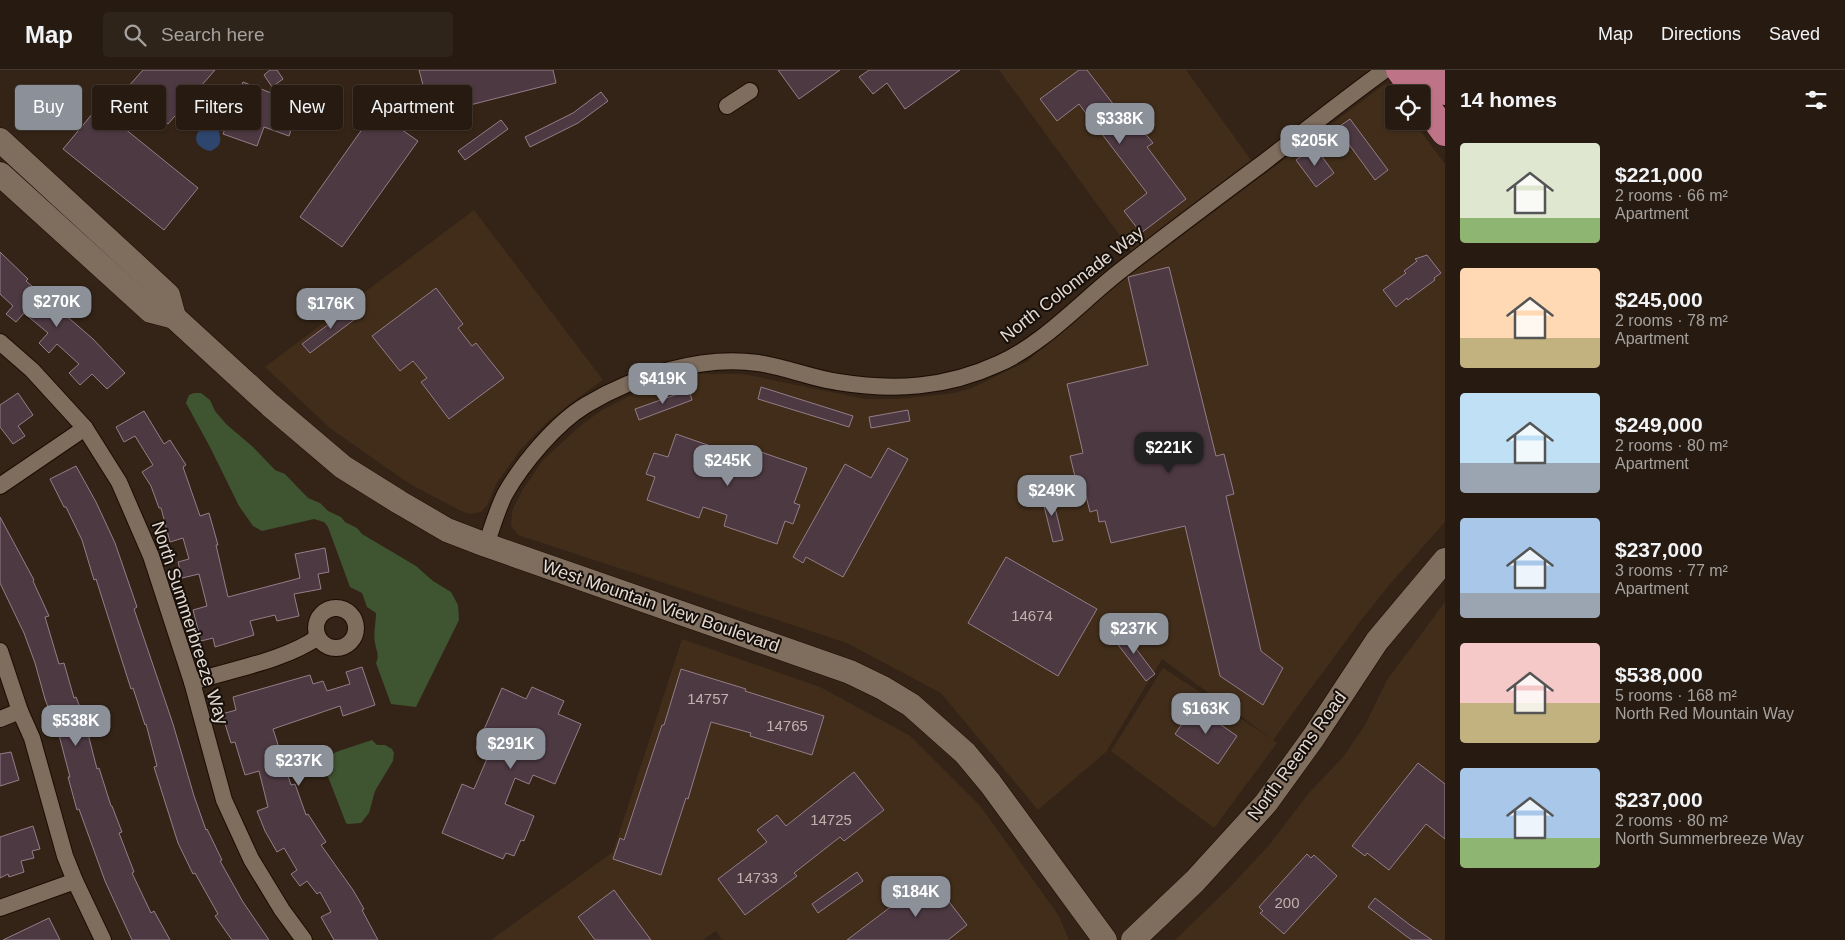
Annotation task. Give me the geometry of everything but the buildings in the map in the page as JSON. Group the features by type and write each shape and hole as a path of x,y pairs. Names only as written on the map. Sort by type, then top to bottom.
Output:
{"highway":[{"path":"1400,70 1411,85"},
{"path":"1426,70 1445,91"},
{"path":"1430,111 1445,132"}],"street":[{"name":"North Colonnade Way","path":"486,545 505,494 540,446 584,406 632,382 694,364 756,363 836,382 882,386 918,386 934,385 971,376 1001,363 1030,346 1121,270 1385,70"},
{"path":"727,106 750,91"},
{"name":"West Mountain View Boulevard","path":"0,140 168,295 174,316"},
{"name":"West Mountain View Boulevard","path":"0,174 151,311 174,316 270,405 343,467 447,530 842,669 883,688 911,705 965,753 990,783 1105,940"},
{"name":"North Summerbreeze Way","path":"0,342 58,396 85,428 120,482 151,556 192,682 224,800 251,859 282,910 304,940"},
{"path":"0,486 85,428"},
{"name":"North Reems Road","path":"1133,940 1195,881 1266,803 1313,738 1377,641 1445,560"},
{"path":"192,682 287,654 318,637"},
{"path":"0,651 20,711 32,738 65,856 74,880 103,940"},
{"path":"0,719 20,711"},
{"path":"0,908 74,880"}],"shaded area":[{"path":"999,70 1186,70 1251,160 1131,251"},
{"path":"1385,84 1385,130 1420,130 1445,164 1445,522 1362,619 1273,740 1277,743 1214,828 1111,751 1163,668 1272,739 1162,659 1106,752 1038,810 941,693 847,643 518,535 511,525 512,511 523,489 543,460 580,426 602,410 635,393 666,381 694,374 743,374 865,399 897,399 954,393 972,388 1028,361 1071,319"},
{"path":"474,210 603,380 546,423 520,450 496,484 488,504 481,512 470,514 410,484 331,429 265,367"},
{"path":"1445,602 1445,940 1175,940 1231,886 1270,844 1308,794 1343,757 1365,725 1387,680"},
{"path":"682,639 820,687 909,735 981,807 1059,916 1069,940 722,940 716,931 703,940 491,940 613,852"}],"green space":[{"path":"201,393 210,400 215,411 226,424 253,447 275,470 285,474 308,498 320,503 328,511 357,528 362,534 416,566 433,581 451,592 458,605 459,620 416,707 391,704 376,663 378,655 374,636 376,613 367,607 362,593 350,587 328,527 324,522 314,519 262,531 253,526 239,506 186,403 189,395"},
{"path":"372,740 377,745 385,745 392,749 394,753 393,761 375,791 369,813 361,823 348,824 325,769 326,764 329,757 336,752"}],"water":[{"path":"219,130 219,145 211,151 201,147 196,138 199,131"}]}
